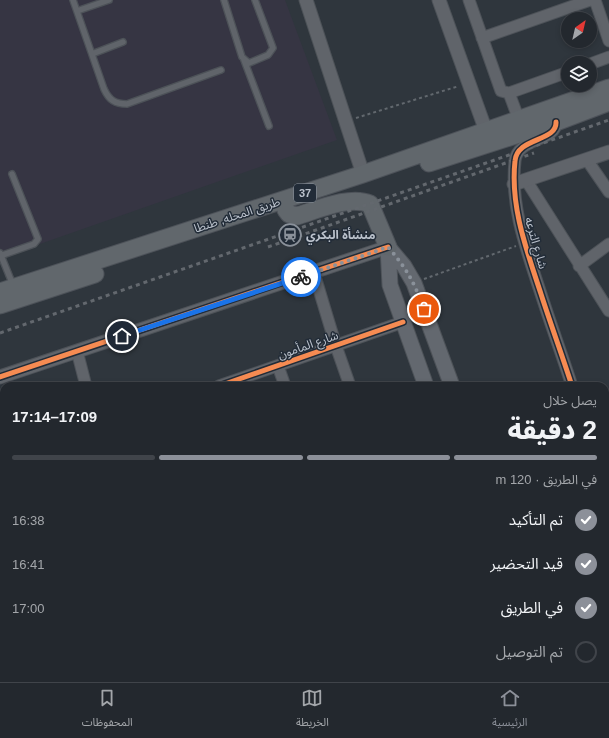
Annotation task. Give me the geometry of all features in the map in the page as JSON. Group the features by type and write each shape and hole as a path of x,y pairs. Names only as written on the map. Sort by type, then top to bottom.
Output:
{"main road":[{"name":"طريق المحله, طنطا","path":"7,290 363,174 609,88"},
{"name":"طريق المحله, طنطا","path":"0,305 366,182 556,122 609,102"},
{"path":"286,210 289,214 296,216 353,200 363,201 370,204 388,247 404,266 414,283 451,382"},
{"path":"388,247 390,286 425,382"}],"street":[{"path":"306,0 363,174"},
{"path":"438,0 486,131"},
{"path":"469,0 499,89 509,93 561,74"},
{"path":"482,38 590,0"},
{"path":"595,0 609,41"},
{"path":"597,61 609,57"},
{"path":"509,93 519,120"},
{"name":"شارع الترعه","path":"556,122 556,127 552,132 523,146 517,152 515,162 520,182 517,211 524,243 571,382"},
{"path":"608,307 520,182 609,152"},
{"path":"587,160 609,192"},
{"path":"579,266 609,244"},
{"path":"0,377 388,247"},
{"path":"314,273 349,382"},
{"name":"شارع المأمون","path":"231,382 403,322"},
{"path":"76,351 85,382"},
{"path":"278,366 284,382"}],"lane":[{"path":"73,0 106,94 110,99 121,104 126,104 221,70"},
{"path":"77,11 109,0"},
{"path":"224,0 244,60 269,126"},
{"path":"244,60 252,62 271,53 273,48 255,0"},
{"path":"92,54 123,42"},
{"path":"7,290 0,255 34,244 38,240 12,174"}],"path":[{"path":"346,121 468,83"},
{"path":"414,283 524,243"}],"shaded area":[{"path":"0,0 285,0 337,140 0,258"}],"railway":[{"path":"0,333 609,120"},
{"path":"268,247 534,153"}],"cycle path":[{"path":"556,122 555,128 550,133 529,143 517,153 514,178 517,212 525,245 571,382"},
{"path":"0,377 388,247"},
{"path":"230,382 403,322"}],"way so far":[{"path":"301,277 388,247 404,266 414,283 424,309"}],"place":[{"name":"منشأة البكري","path":"290,235"}],"route":[{"path":"122,336 301,277"}]}
